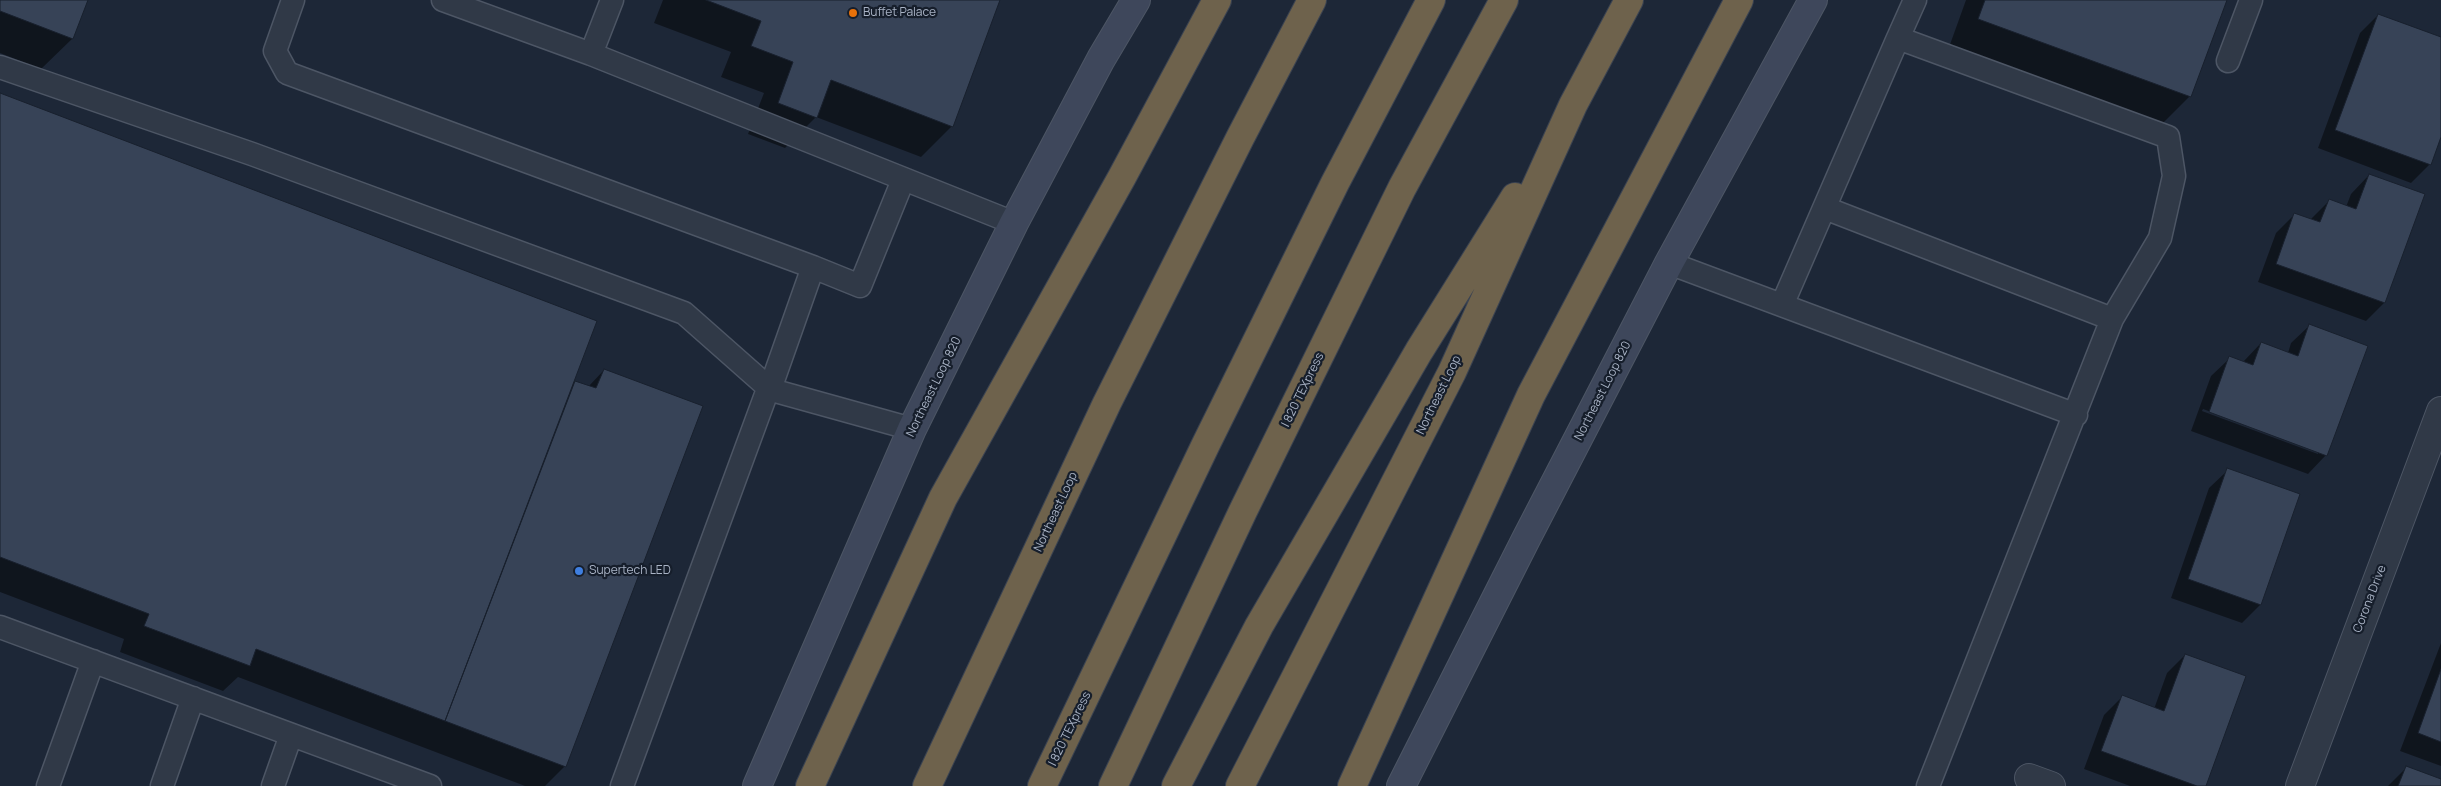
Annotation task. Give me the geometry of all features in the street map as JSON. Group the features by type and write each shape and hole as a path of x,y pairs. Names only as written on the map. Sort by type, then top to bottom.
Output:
{"highway":[{"path":"810,786 943,498 1122,177 1217,0"},
{"name":"Northeast Loop","path":"928,786 1108,403 1312,0"},
{"name":"I 820 TEXpress","path":"1042,786 1206,444 1326,201 1431,0"},
{"name":"I 820 TEXpress","path":"1113,786 1243,511 1402,188 1504,0"},
{"name":"Northeast Loop","path":"1240,786 1452,372 1573,105 1629,0"},
{"path":"1352,786 1531,395 1739,0"},
{"path":"1176,786 1259,626 1404,377 1573,105"}],"main road":[{"name":"Northeast Loop 820","path":"757,786 912,429 1014,223 1101,59 1136,0"},
{"name":"Northeast Loop 820","path":"1402,786 1526,539 1669,263 1813,0"}],"street":[{"name":"Corona Drive","path":"2300,786 2441,412"}],"lane":[{"path":"293,0 274,51 287,72 860,286 903,180"},
{"path":"443,0 591,54 1014,223"},
{"path":"591,54 612,0"},
{"path":"1782,305 1915,0"},
{"path":"2228,61 2251,0"},
{"path":"1898,38 2168,137 2174,176 2160,238 2112,319 2076,415 1928,786"},
{"path":"0,68 252,154 684,313 770,389 912,429"},
{"path":"1825,208 2112,319"},
{"path":"1669,263 2076,415"},
{"path":"622,786 764,398 768,389 770,389 813,267"},
{"path":"0,627 291,735 398,780 430,786"},
{"path":"48,786 93,661"},
{"path":"162,786 192,698"},
{"path":"273,786 291,735"}],"building":[{"path":"0,0 88,0 73,39 0,11"},
{"path":"706,0 1000,0 953,127 831,80 817,118 778,103 793,62 751,46 761,21"},
{"path":"1985,0 2227,0 2191,97 1978,19"},
{"path":"2378,14 2441,37 2441,137 2431,165 2335,130"},
{"path":"0,93 597,321 445,721 256,649 250,666 144,626 149,614 0,557"},
{"path":"2369,174 2425,194 2385,303 2276,264 2294,213 2320,222 2329,199 2356,209"},
{"path":"2309,324 2368,346 2327,456 2209,412 2229,356 2253,365 2261,342 2298,356"},
{"path":"604,369 703,406 566,767 445,721 575,381 596,388"},
{"path":"2227,468 2300,494 2261,605 2188,579"},
{"path":"2185,654 2246,676 2206,786 2197,786 2101,751 2122,695 2164,711"},
{"path":"2441,669 2441,742 2418,733"},
{"path":"2406,766 2441,779 2441,786 2398,786"}],"place":[{"name":"Buffet Palace","path":"853,13"},
{"name":"Supertech LED","path":"579,571"}]}
